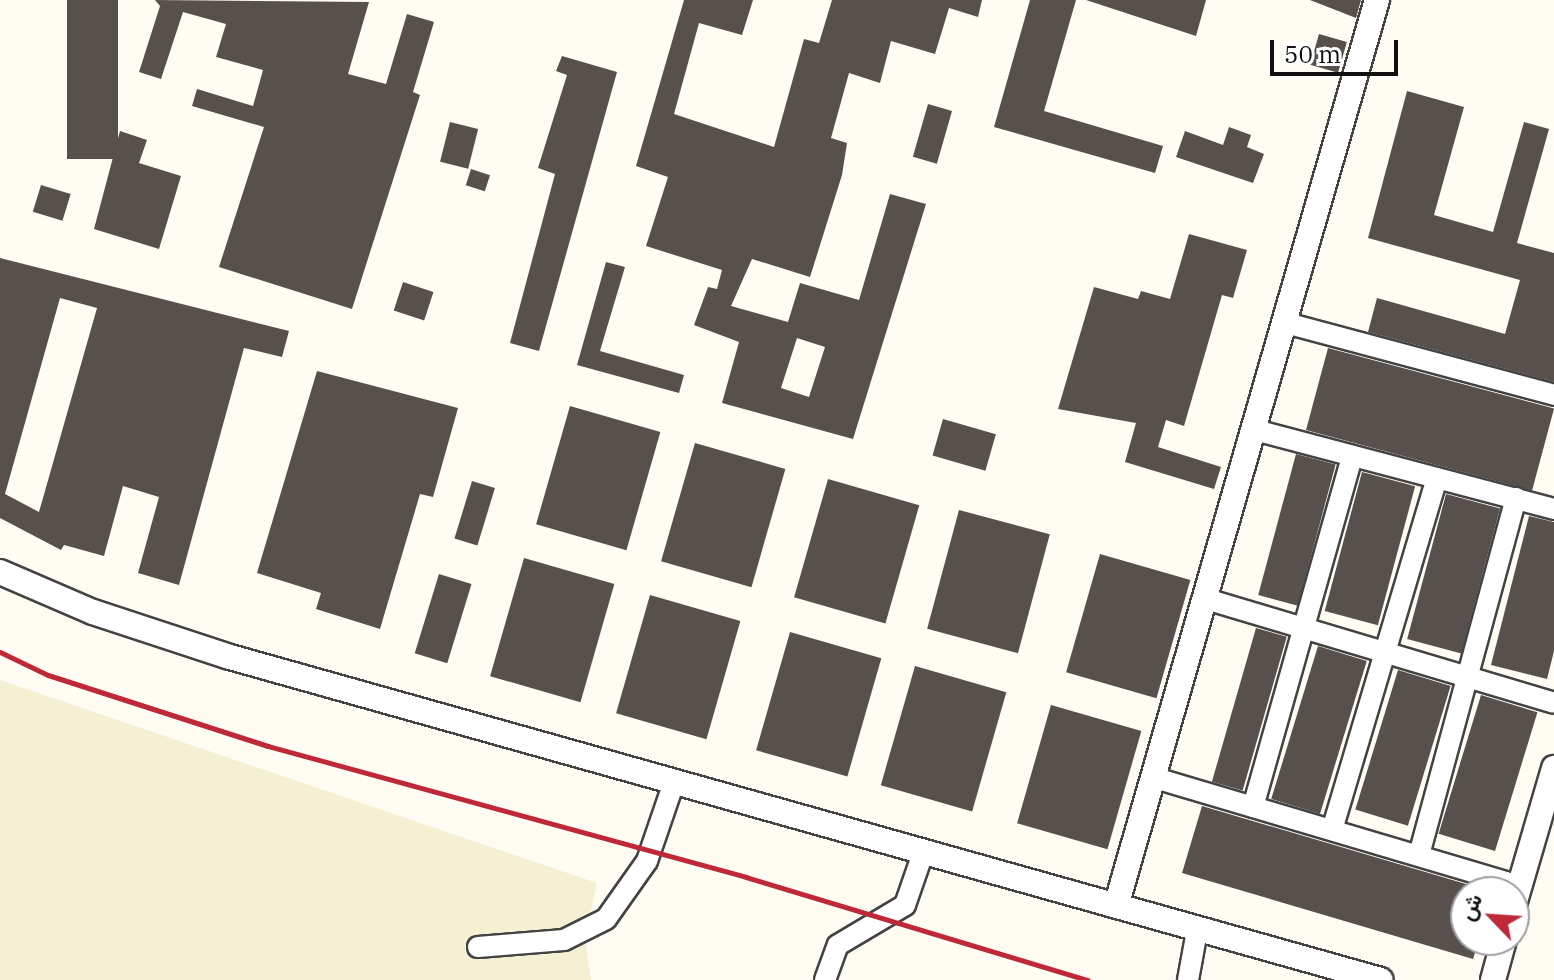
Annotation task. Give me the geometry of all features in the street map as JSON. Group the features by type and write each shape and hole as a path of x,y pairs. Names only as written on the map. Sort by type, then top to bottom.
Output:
{"street":[{"path":"1116,906 1377,0"},
{"path":"1286,323 1554,395"},
{"path":"1255,430 1554,509"},
{"path":"1253,807 1352,456"},
{"path":"1332,830 1437,478"},
{"path":"1419,855 1470,680 1516,498"},
{"path":"0,572 169,638 924,850 1197,931 1381,980"},
{"path":"1206,599 1554,703"},
{"path":"1523,876 1554,768"},
{"path":"1155,778 1419,855 1470,876"},
{"path":"478,947 564,940 606,919 635,884 674,782"},
{"path":"825,980 838,945 905,905 924,850"},
{"path":"1188,980 1197,931"},
{"path":"1493,980 1500,956"}],"shaded area":[{"path":"0,680 597,883 585,938 591,980 0,980"}],"building":[{"path":"67,0 118,0 118,159 67,159"},
{"path":"155,0 369,2 348,74 386,84 407,14 434,22 413,92 420,95 352,309 219,267 264,127 192,106 197,89 253,106 263,70 216,57 226,24 183,12 161,79 139,72 160,6"},
{"path":"684,0 753,0 742,35 699,23 674,114 774,147 804,39 819,43 832,0 982,0 978,17 949,8 935,54 891,41 880,83 849,73 831,138 847,143 842,175 810,277 752,259 731,306 788,322 800,283 859,300 890,194 926,204 853,439 722,403 739,342 694,325 708,287 717,289 722,270 646,246 668,177 636,166","holes":["797,338 825,347 809,397 781,388"]},
{"path":"1030,0 1076,0 1044,111 1163,146 1155,173 994,127"},
{"path":"1086,0 1206,0 1196,36"},
{"path":"1310,0 1361,0 1356,18"},
{"path":"1319,34 1347,42 1338,73 1310,65"},
{"path":"562,56 617,72 539,351 510,343 555,174 538,168 567,75 556,71"},
{"path":"1407,91 1464,107 1434,215 1493,232 1524,122 1549,129 1517,243 1554,253 1554,382 1368,332 1377,298 1505,334 1520,280 1368,238"},
{"path":"928,104 952,111 937,164 913,157"},
{"path":"450,122 478,129 468,169 440,162"},
{"path":"1229,127 1251,135 1247,147 1264,154 1253,183 1176,157 1185,131 1223,145"},
{"path":"120,131 147,140 139,163 181,176 159,249 94,229"},
{"path":"471,169 490,175 485,191 466,185"},
{"path":"41,185 71,194 62,221 33,212"},
{"path":"1189,234 1247,250 1233,298 1222,295 1184,426 1166,420 1158,447 1221,467 1214,489 1125,462 1136,423 1058,409 1094,287 1138,299 1141,291 1170,299"},
{"path":"0,258 289,331 282,357 244,348 179,585 138,573 159,497 123,486 104,556 64,545 61,550 0,518","holes":["60,298 97,308 39,512 5,494"]},
{"path":"606,262 625,267 600,351 684,375 679,393 577,365"},
{"path":"403,282 433,292 424,320 394,311"},
{"path":"1328,348 1554,409 1532,491 1306,430"},
{"path":"317,371 458,408 433,497 420,494 380,629 316,609 321,593 257,573"},
{"path":"570,406 660,432 626,550 536,524"},
{"path":"943,419 996,434 985,471 933,456"},
{"path":"695,443 785,469 751,587 661,561"},
{"path":"1296,454 1336,465 1298,606 1258,595"},
{"path":"1362,472 1415,486 1378,625 1325,611"},
{"path":"828,479 919,505 885,623 794,597"},
{"path":"472,481 495,488 477,545 454,538"},
{"path":"1446,494 1500,508 1461,653 1407,639"},
{"path":"959,510 1050,534 1018,653 927,629"},
{"path":"1529,516 1554,522 1554,651 1547,679 1491,665"},
{"path":"1100,554 1190,580 1156,698 1066,672"},
{"path":"524,558 614,584 580,702 490,676"},
{"path":"439,574 472,584 447,663 415,653"},
{"path":"650,595 740,621 706,739 616,713"},
{"path":"1256,628 1287,637 1243,791 1212,782"},
{"path":"790,632 881,658 847,776 756,750"},
{"path":"1318,646 1367,661 1320,814 1271,799"},
{"path":"915,666 1006,692 972,811 881,785"},
{"path":"1398,670 1451,686 1408,826 1355,810"},
{"path":"1481,695 1537,712 1495,851 1439,834"},
{"path":"1051,705 1141,731 1107,849 1017,823"},
{"path":"1202,806 1450,879 1450,952 1182,873"}],"railway":[{"path":"0,652 48,675 268,746 746,877 1088,980"}]}
